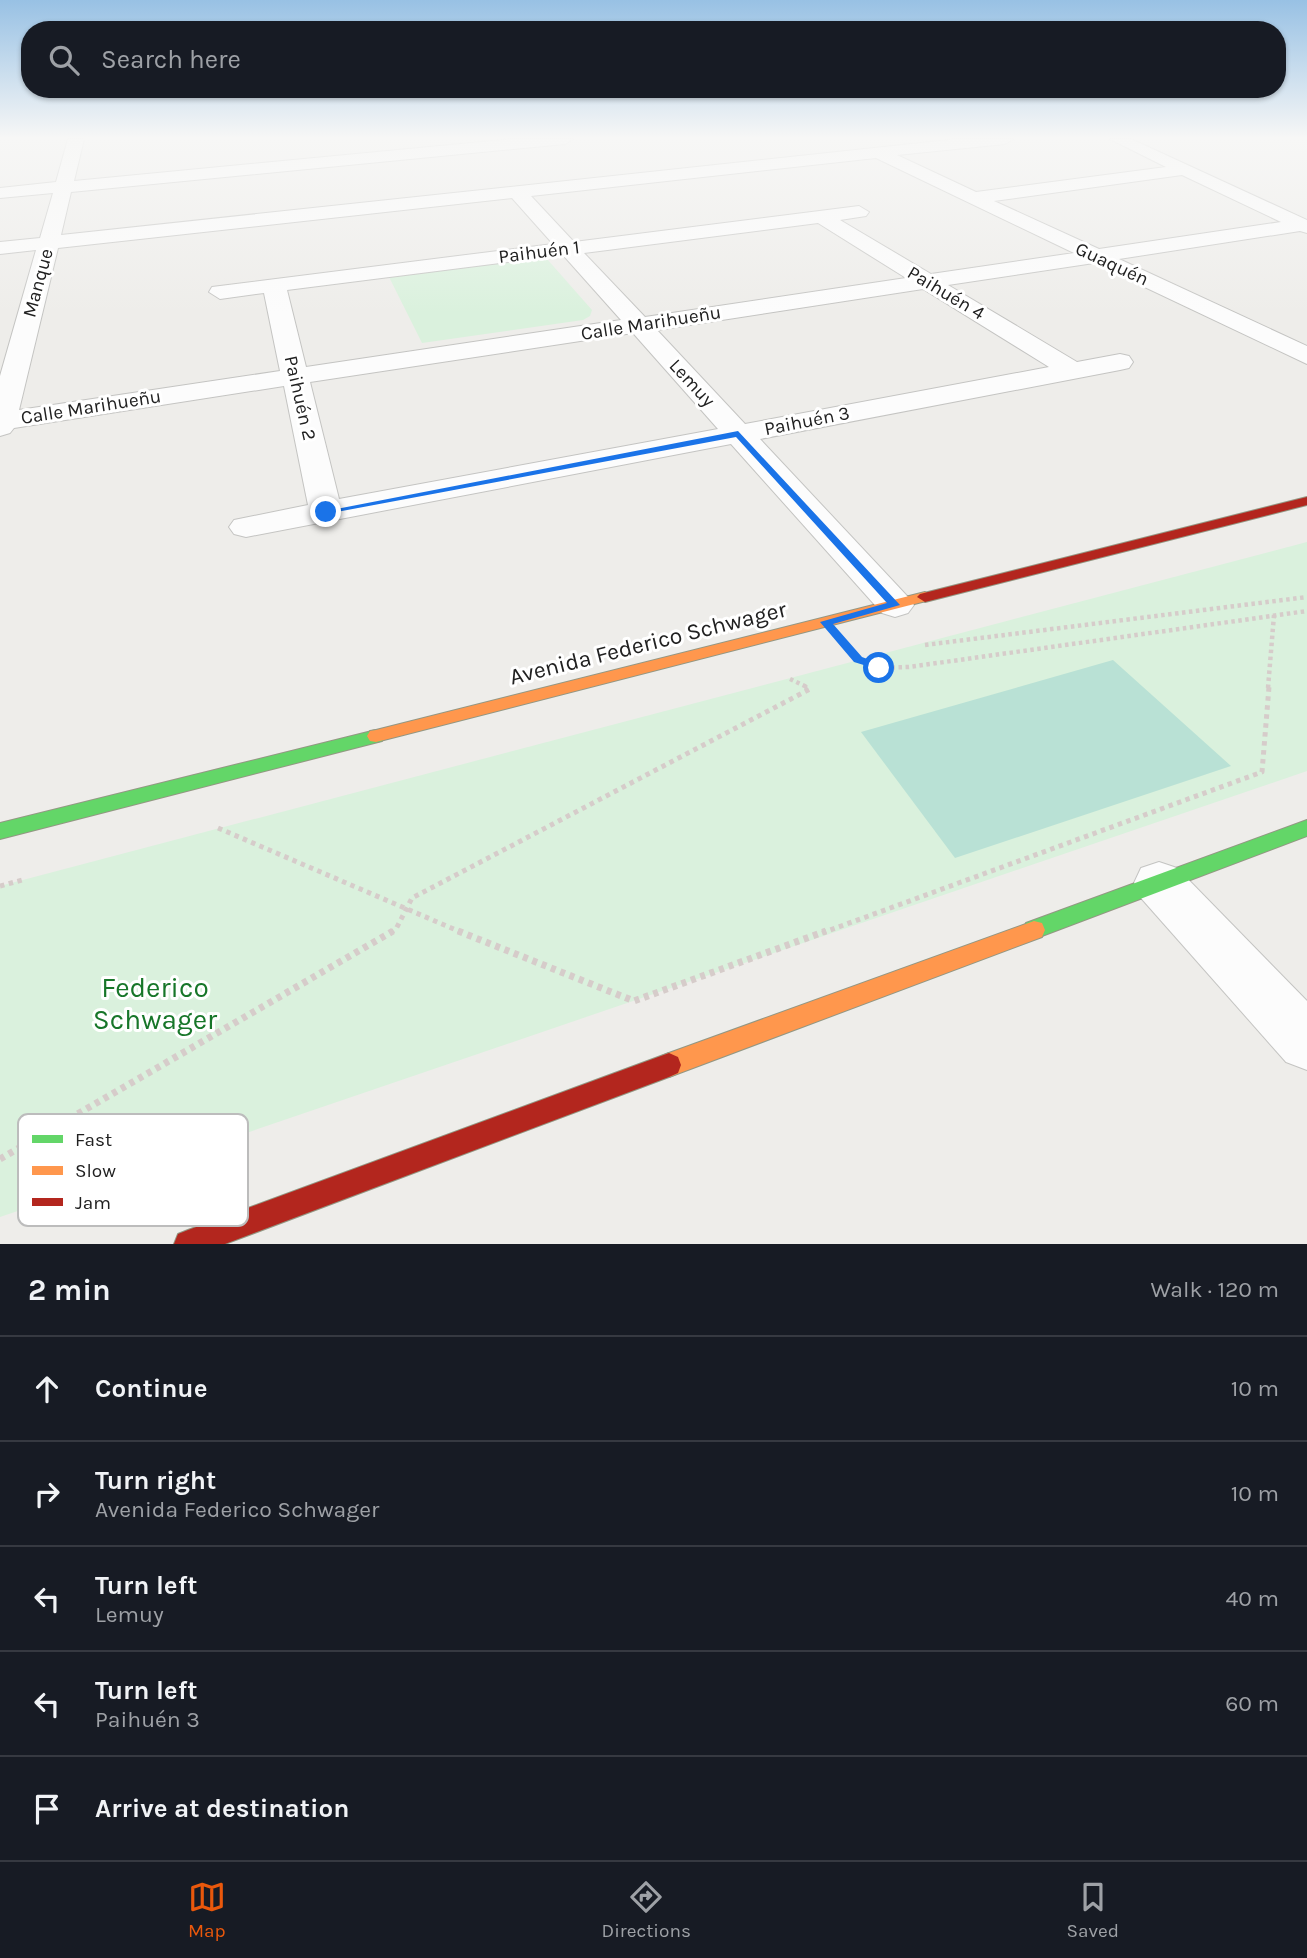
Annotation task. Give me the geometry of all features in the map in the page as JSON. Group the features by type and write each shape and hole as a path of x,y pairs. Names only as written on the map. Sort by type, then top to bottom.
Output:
{"street":[{"name":"Manque","path":"1,423 60,197"},
{"path":"0,248 471,197"},
{"name":"Lemuy","path":"522,197 895,605"},
{"path":"973,198 980,197"},
{"path":"1243,197 1305,226"},
{"name":"Guaquén","path":"973,198 1307,356"},
{"name":"Paihuén 1","path":"220,292 859,212"},
{"name":"Paihuén 4","path":"820,216 1073,371"},
{"name":"Calle Marihueñu","path":"1,423 1305,226"},
{"name":"Paihuén 2","path":"274,285 326,512"},
{"path":"1266,337 1307,328"},
{"name":"Paihuén 3","path":"246,527 1120,362"},
{"name":"Avenida Federico Schwager","path":"0,831 1307,501"},
{"path":"248,1222 1307,828"},
{"path":"1159,883 1307,1042"},
{"path":"188,1244 236,1226"}],"path":[{"path":"918,646 1307,597"},
{"path":"826,622 858,660 879,668 909,667 1307,611"},
{"path":"218,828 406,910 634,1001 1262,772 1274,615"},
{"path":"846,663 870,657"},
{"path":"776,682 800,675"},
{"path":"76,1114 396,929 412,898 810,689 789,678"},
{"path":"206,831 232,824"},
{"path":"0,886 38,876"},
{"path":"0,1158 18,1148"}],"green space":[{"path":"540,256 547,259 592,310 590,316 583,320 422,343 388,275"},
{"name":"Federico Schwager","path":"1307,542 1307,771 248,1132 248,1114 18,1114 18,1211 0,1217 0,886"},
{"path":"1113,660 1231,766 955,858 861,732"}],"traffic: fast":[{"path":"0,831 376,736"},
{"path":"1034,930 1307,828"}],"traffic: slow":[{"path":"376,736 925,597"},
{"path":"669,1065 1034,930"}],"traffic: jam":[{"path":"925,597 1307,501"},
{"path":"248,1222 669,1065"},
{"path":"188,1244 236,1226"}],"route":[{"path":"326,512 738,434 895,605 826,622 858,660 879,668"}]}
